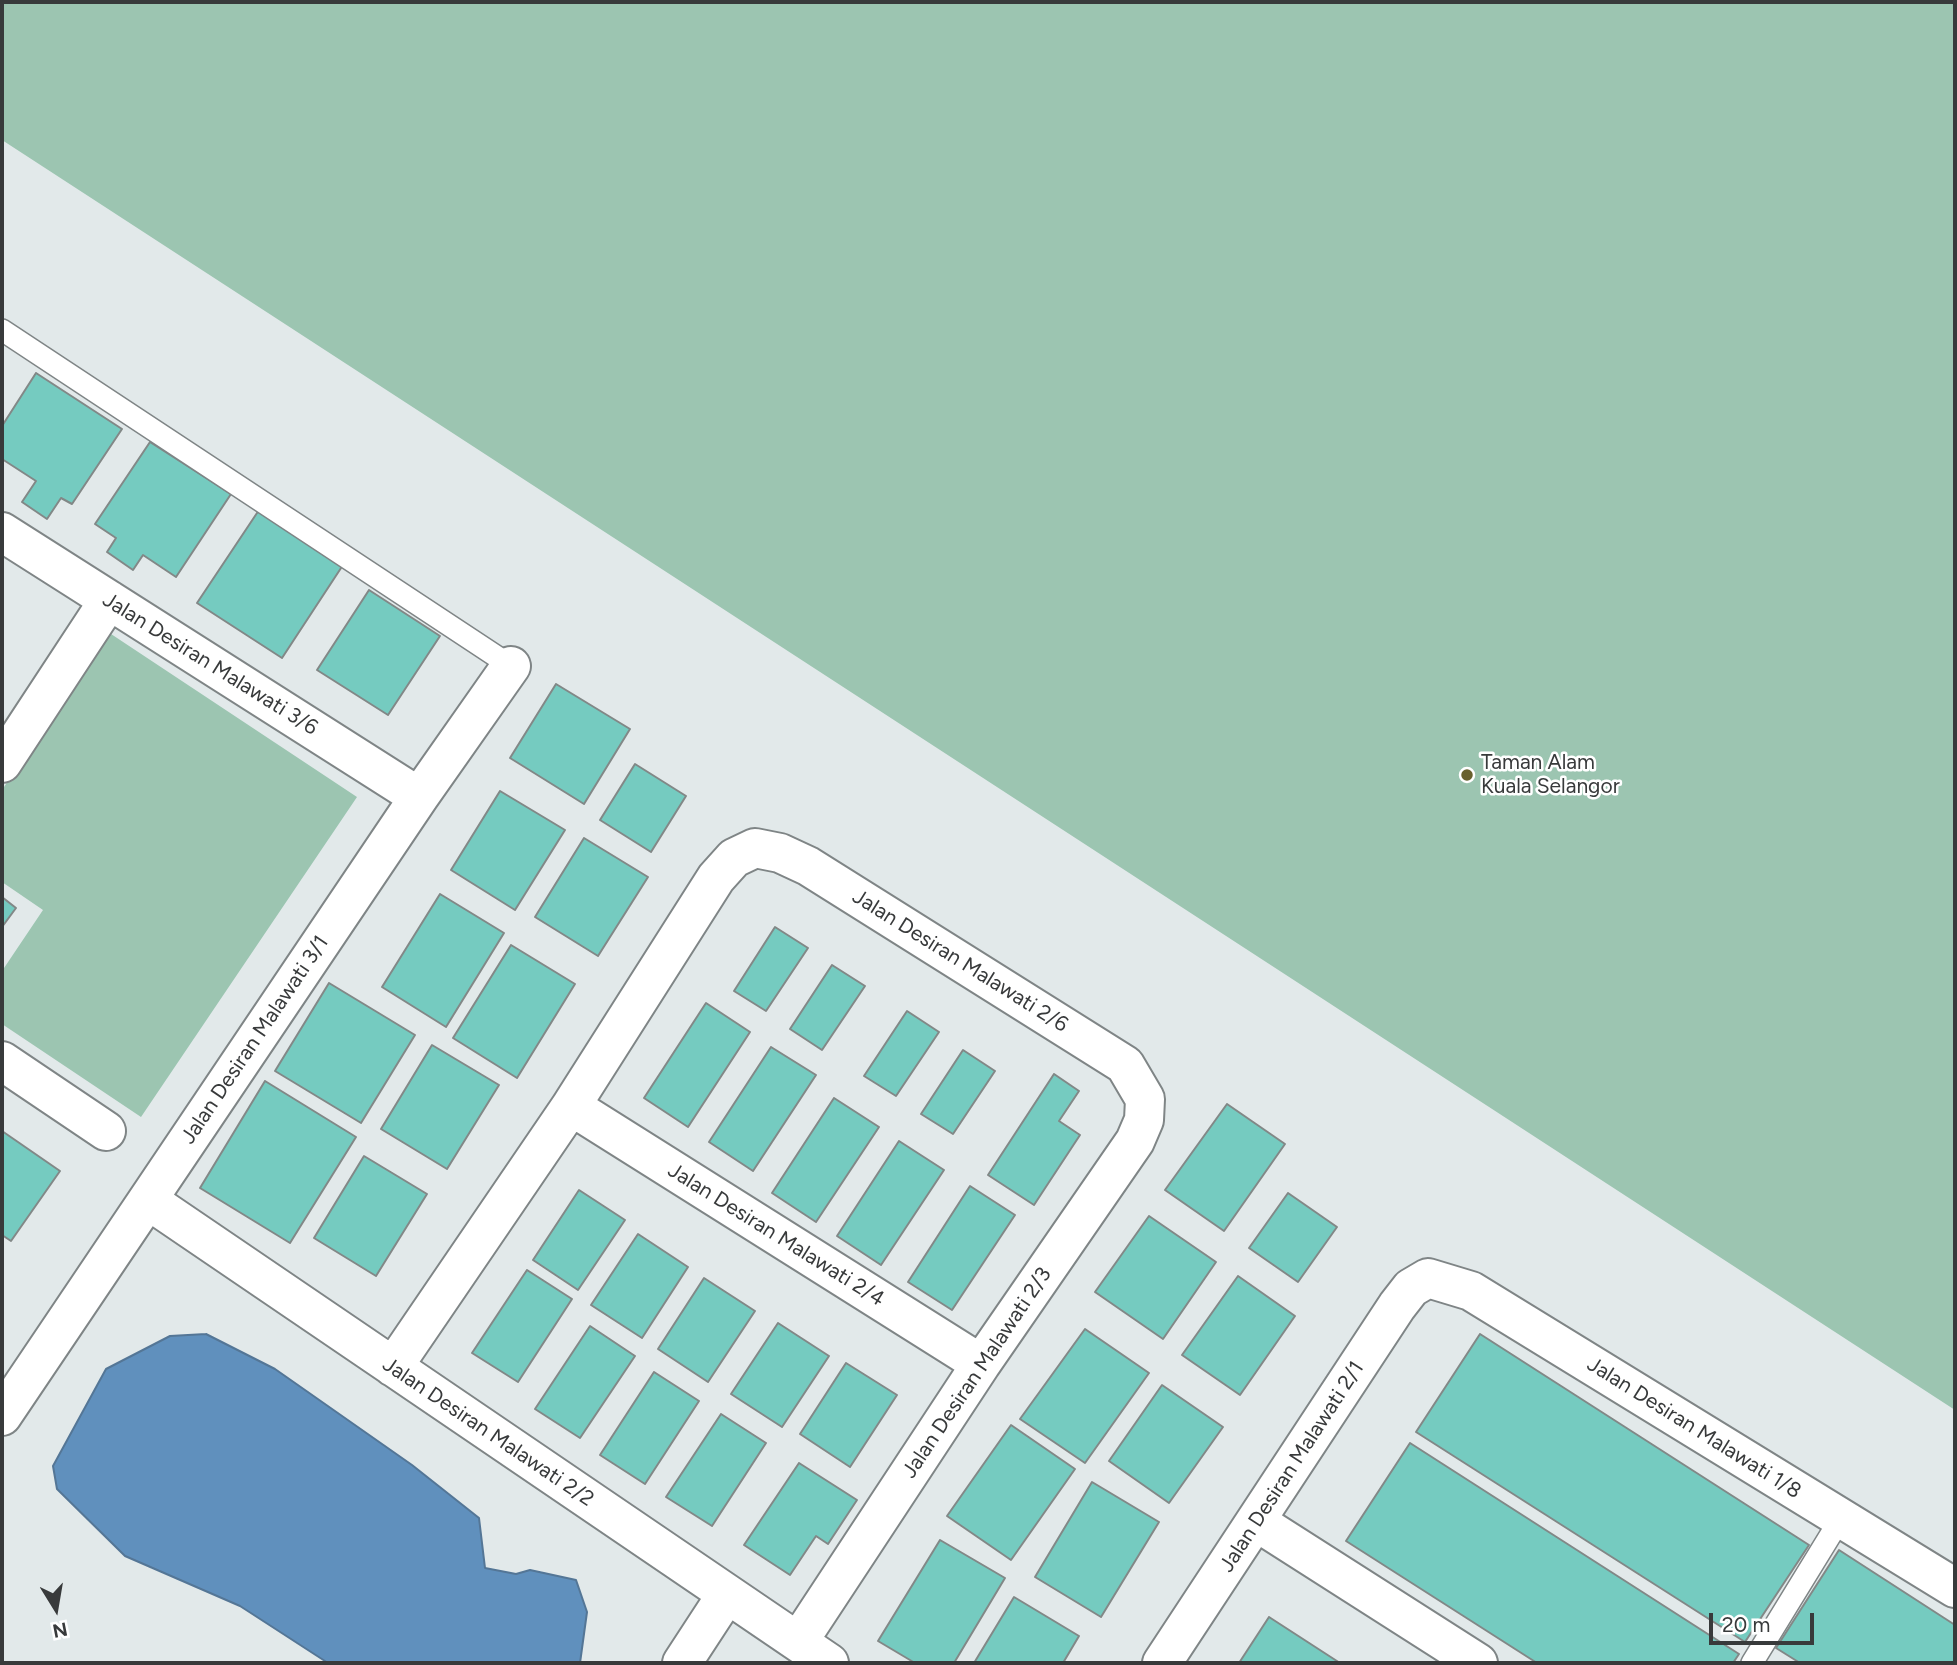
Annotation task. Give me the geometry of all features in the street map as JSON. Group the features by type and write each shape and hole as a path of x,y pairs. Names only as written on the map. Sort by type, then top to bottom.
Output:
{"street":[{"name":"Jalan Desiran Malawati 3/6","path":"2,532 419,797"},
{"path":"2,763 109,600"},
{"name":"Jalan Desiran Malawati 3/1","path":"2,1416 419,797 511,666"},
{"name":"Jalan Desiran Malawati 2/6","path":"571,1106 716,878 734,858 755,848 780,853 808,866 1125,1065 1145,1099"},
{"path":"2,1061 106,1131"},
{"name":"Jalan Desiran Malawati 2/3","path":"798,1642 981,1364 1135,1141 1144,1120 1145,1099"},
{"path":"393,1367 571,1106"},
{"name":"Jalan Desiran Malawati 2/4","path":"571,1106 981,1364"},
{"name":"Jalan Desiran Malawati 2/2","path":"148,1200 829,1663"},
{"name":"Jalan Desiran Malawati 1/8","path":"1429,1278 1471,1292 1955,1588"},
{"name":"Jalan Desiran Malawati 2/1","path":"1163,1663 1397,1306 1411,1288 1429,1278"},
{"path":"1257,1522 1478,1663"},
{"path":"682,1663 727,1594"}],"lane":[{"path":"2,330 511,666"},
{"path":"1752,1663 1840,1518"}],"green space":[{"name":"Taman Alam Kuala Selangor","path":"2,2 1955,2 1955,1410 2,140"},
{"path":"108,632 357,797 141,1117 2,1024 2,971 43,910 2,882 2,790"}],"water":[{"path":"206,1334 275,1369 412,1465 479,1518 485,1568 516,1574 530,1570 576,1580 587,1612 580,1663 328,1663 240,1606 125,1556 57,1489 53,1466 106,1369 170,1336"}],"building":[{"path":"36,373 122,429 72,504 61,498 47,519 22,502 36,481 2,459 2,426"},
{"path":"150,442 231,494 176,577 143,555 133,570 107,552 116,538 95,524"},
{"path":"259,510 343,565 282,658 197,603"},
{"path":"369,590 440,636 388,715 317,670"},
{"path":"556,684 630,729 584,804 510,758"},
{"path":"635,764 686,796 651,852 600,820"},
{"path":"500,791 565,830 515,910 451,870"},
{"path":"584,838 648,877 598,956 535,917"},
{"path":"440,894 504,933 446,1027 382,987"},
{"path":"2,897 16,908 2,927"},
{"path":"775,927 808,948 766,1011 734,991"},
{"path":"511,945 575,984 517,1078 453,1038"},
{"path":"832,965 865,986 822,1050 790,1029"},
{"path":"329,983 415,1035 361,1123 275,1071"},
{"path":"706,1003 750,1032 688,1127 644,1098"},
{"path":"907,1011 939,1032 896,1096 864,1076"},
{"path":"432,1045 499,1085 447,1169 381,1129"},
{"path":"771,1047 816,1075 753,1171 709,1142"},
{"path":"963,1050 995,1071 953,1134 921,1114"},
{"path":"1054,1074 1079,1091 1059,1121 1080,1135 1034,1205 988,1175"},
{"path":"265,1081 356,1137 290,1243 200,1188"},
{"path":"834,1098 879,1127 816,1222 772,1193"},
{"path":"1227,1104 1285,1144 1224,1231 1165,1190"},
{"path":"2,1131 60,1171 11,1241 2,1235"},
{"path":"899,1141 944,1170 881,1265 837,1236"},
{"path":"364,1156 427,1194 376,1276 314,1238"},
{"path":"970,1186 1015,1215 952,1310 908,1282"},
{"path":"579,1190 625,1220 578,1290 533,1260"},
{"path":"1288,1193 1337,1227 1298,1282 1249,1248"},
{"path":"1149,1216 1216,1262 1163,1339 1095,1292"},
{"path":"638,1234 688,1267 642,1338 591,1305"},
{"path":"527,1270 572,1299 518,1382 472,1353"},
{"path":"1238,1276 1295,1316 1240,1395 1182,1355"},
{"path":"704,1278 755,1311 708,1382 658,1349"},
{"path":"778,1323 829,1356 782,1427 731,1394"},
{"path":"590,1326 635,1356 580,1438 535,1409"},
{"path":"1085,1329 1149,1373 1085,1463 1020,1419"},
{"path":"1480,1334 1809,1545 1745,1642 1416,1432"},
{"path":"846,1363 897,1395 850,1467 800,1434"},
{"path":"654,1372 699,1401 645,1484 600,1455"},
{"path":"1162,1385 1223,1427 1169,1503 1109,1461"},
{"path":"721,1414 766,1443 712,1526 666,1497"},
{"path":"1011,1425 1075,1469 1011,1560 947,1516"},
{"path":"1410,1443 1739,1654 1733,1663 1537,1663 1346,1541"},
{"path":"799,1463 857,1500 828,1544 816,1536 790,1575 744,1545"},
{"path":"1092,1482 1159,1522 1101,1617 1035,1577"},
{"path":"940,1540 1005,1578 954,1663 915,1663 878,1641"},
{"path":"1839,1550 1955,1625 1955,1663 1800,1663 1776,1648"},
{"path":"1014,1597 1079,1636 1063,1663 974,1663"},
{"path":"1269,1617 1340,1663 1239,1663"}],"place":[{"name":"Taman Alam Kuala Selangor","path":"1467,775"}]}
